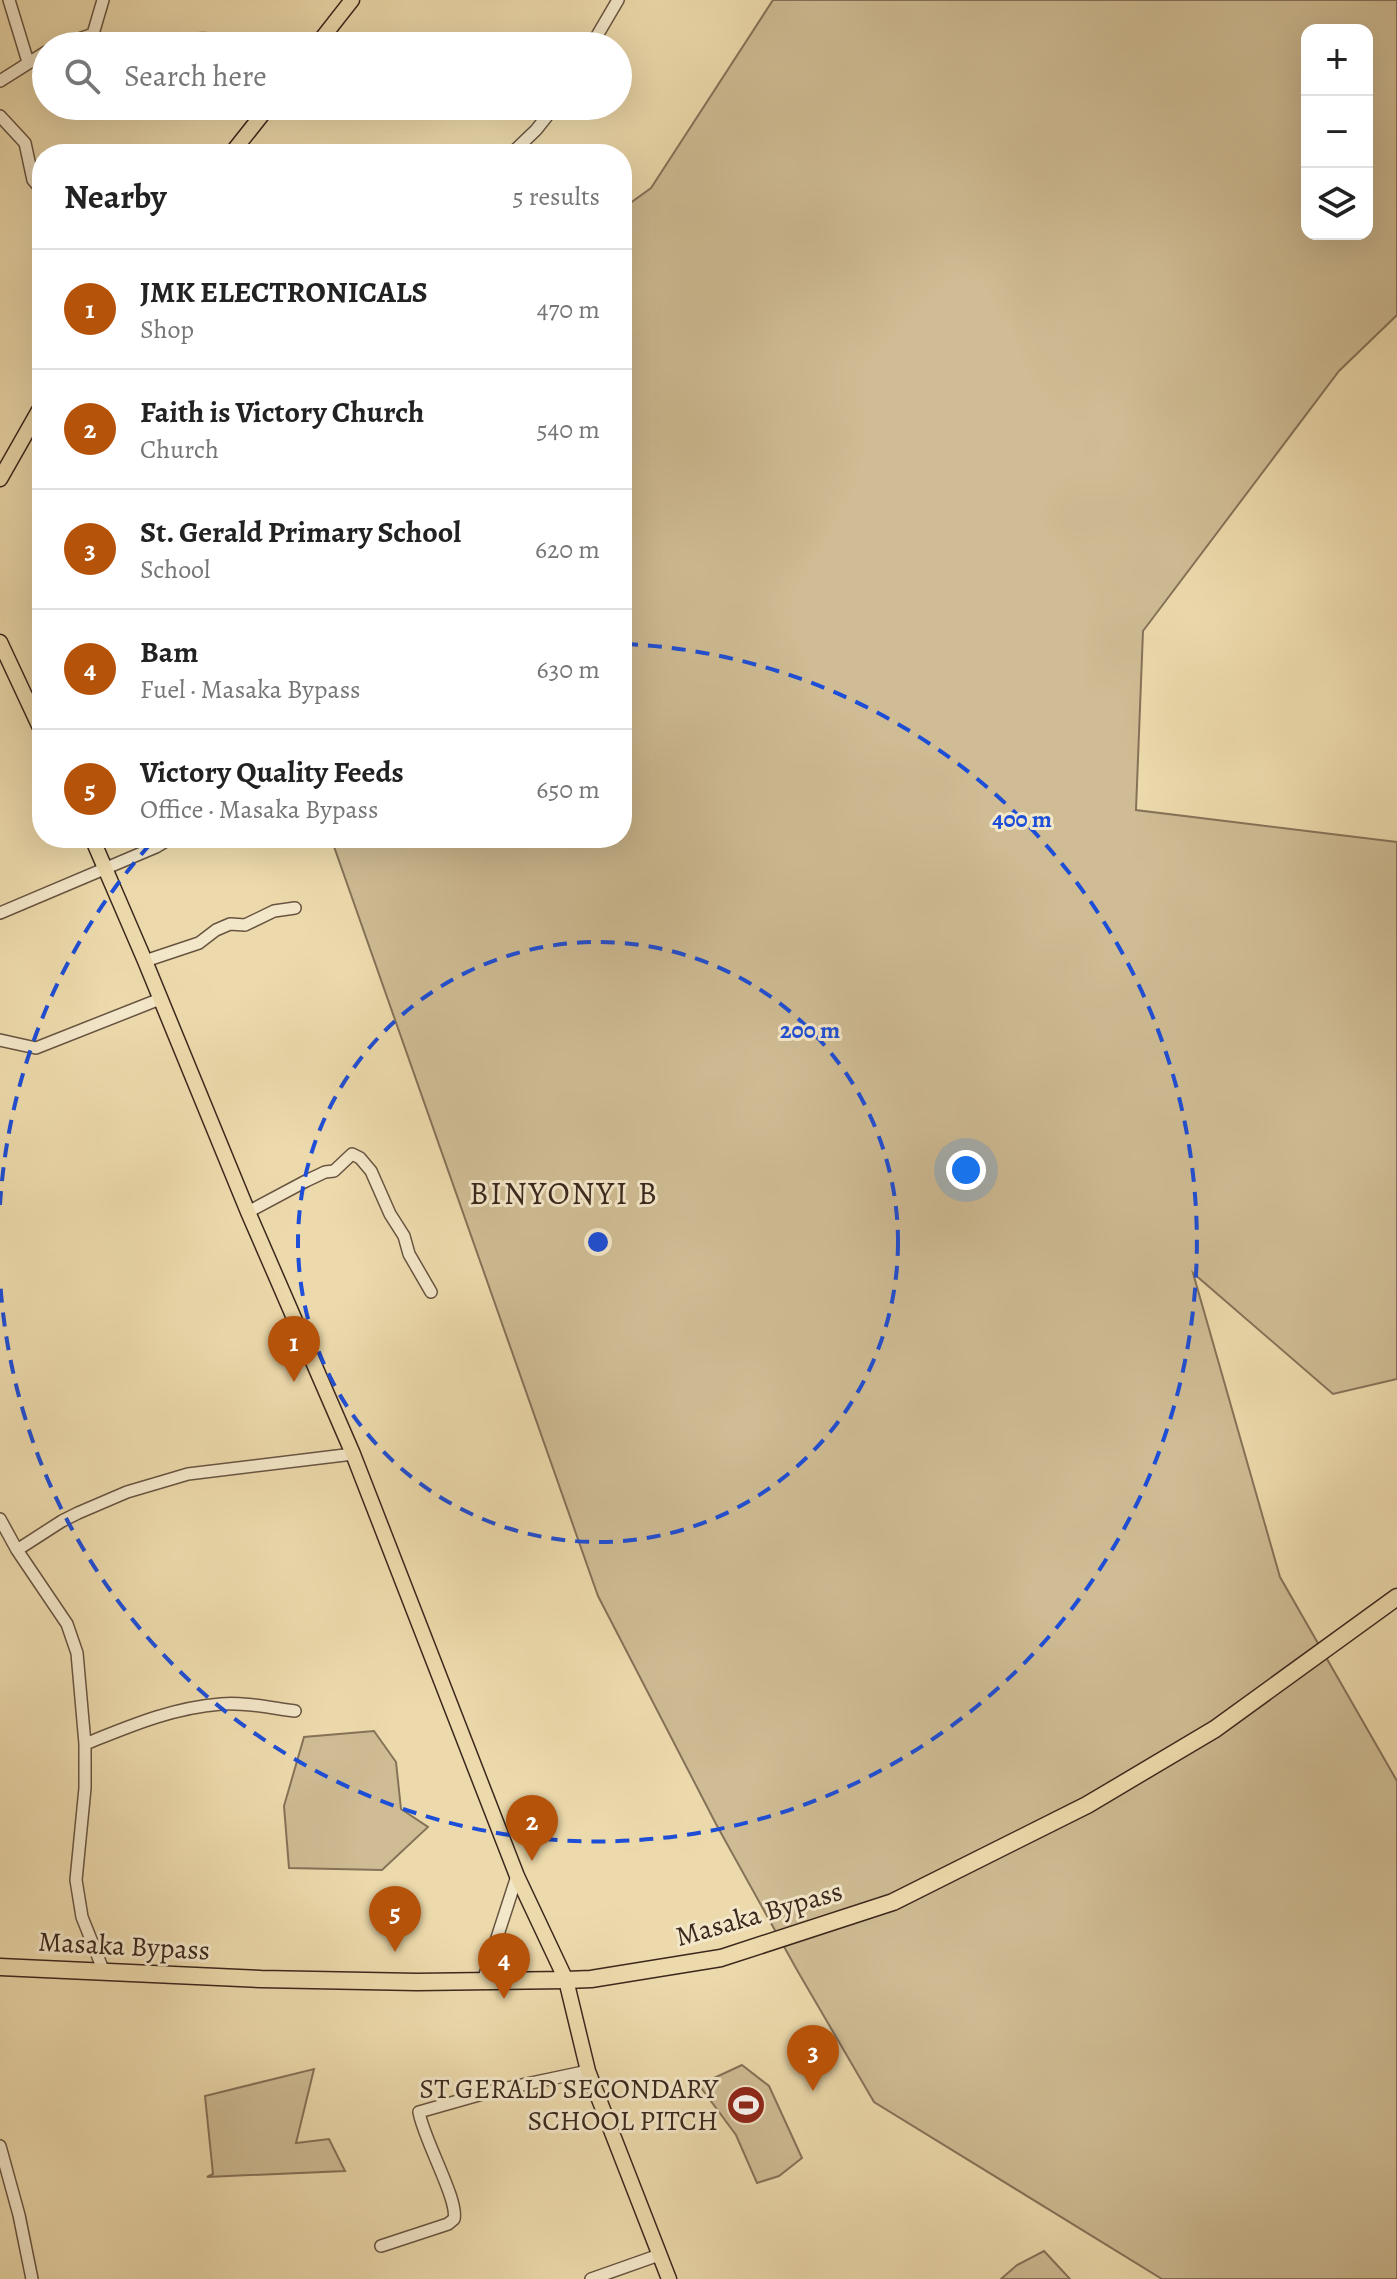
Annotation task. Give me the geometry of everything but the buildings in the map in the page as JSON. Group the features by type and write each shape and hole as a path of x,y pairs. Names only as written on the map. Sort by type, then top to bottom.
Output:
{"highway":[{"name":"Masaka Bypass","path":"0,1967 261,1979 566,1980 591,1979 721,1958 893,1902 1087,1805 1215,1729 1397,1597"}],"main road":[{"path":"327,32 352,0"},
{"path":"239,144 258,120"},
{"path":"0,479 32,423"},
{"path":"0,642 32,711"},
{"path":"96,848 353,1454 517,1876 566,1980 588,2071 669,2279"}],"street":[{"path":"9,0 28,62"},
{"path":"94,32 103,0"},
{"path":"599,32 618,0"},
{"path":"0,81 32,60"},
{"path":"0,116 25,143 32,175"},
{"path":"521,144 544,120"},
{"path":"0,913 153,848"},
{"path":"145,961 199,943 230,924 245,925 274,911 295,908"},
{"path":"0,1040 36,1048 160,999"},
{"path":"248,1212 306,1181 334,1171 352,1154 371,1171 390,1214 404,1236 409,1254 431,1292"},
{"path":"17,1550 70,1517 127,1492 188,1474 353,1454"},
{"path":"0,1519 67,1624 77,1653 85,1744 84,1806 76,1880 82,1917 104,1972"},
{"path":"85,1744 165,1712 229,1704 295,1711"},
{"path":"483,1981 517,1876"},
{"path":"381,2246 448,2224 454,2219 454,2206 419,2112 493,2091 588,2071"},
{"path":"0,2146 32,2279"},
{"path":"591,2279 659,2255"}],"shaded area":[{"path":"773,0 1397,0 1397,315 1339,371 1143,631 1136,810 1397,842 1397,1379 1333,1394 1193,1273 1280,1577 1397,1781 1397,2279 1162,2279 874,2102 716,1824 598,1596 335,848 632,848 632,202 651,188"},
{"path":"374,1731 396,1762 401,1809 428,1827 382,1870 289,1868 284,1806 304,1737"},
{"name":"ST GERALD SECONDARY SCHOOL PITCH","path":"742,2065 769,2086 802,2158 779,2176 757,2183 736,2135 699,2085"},
{"path":"314,2069 296,2143 329,2139 345,2171 207,2177 213,2174 205,2096"},
{"path":"1044,2251 1070,2279 1001,2279 1017,2265"}],"place":[{"name":"JMK ELECTRONICALS","path":"294,1382"},
{"name":"Faith is Victory Church","path":"532,1861"},
{"name":"Victory Quality Feeds","path":"395,1952"},
{"name":"Bam","path":"504,1999"},
{"name":"St. Gerald Primary School","path":"813,2091"},
{"name":"ST GERALD SECONDARY SCHOOL PITCH","path":"746,2105"}],"district":[{"name":"BINYONYI B","path":"564,1193"}]}
